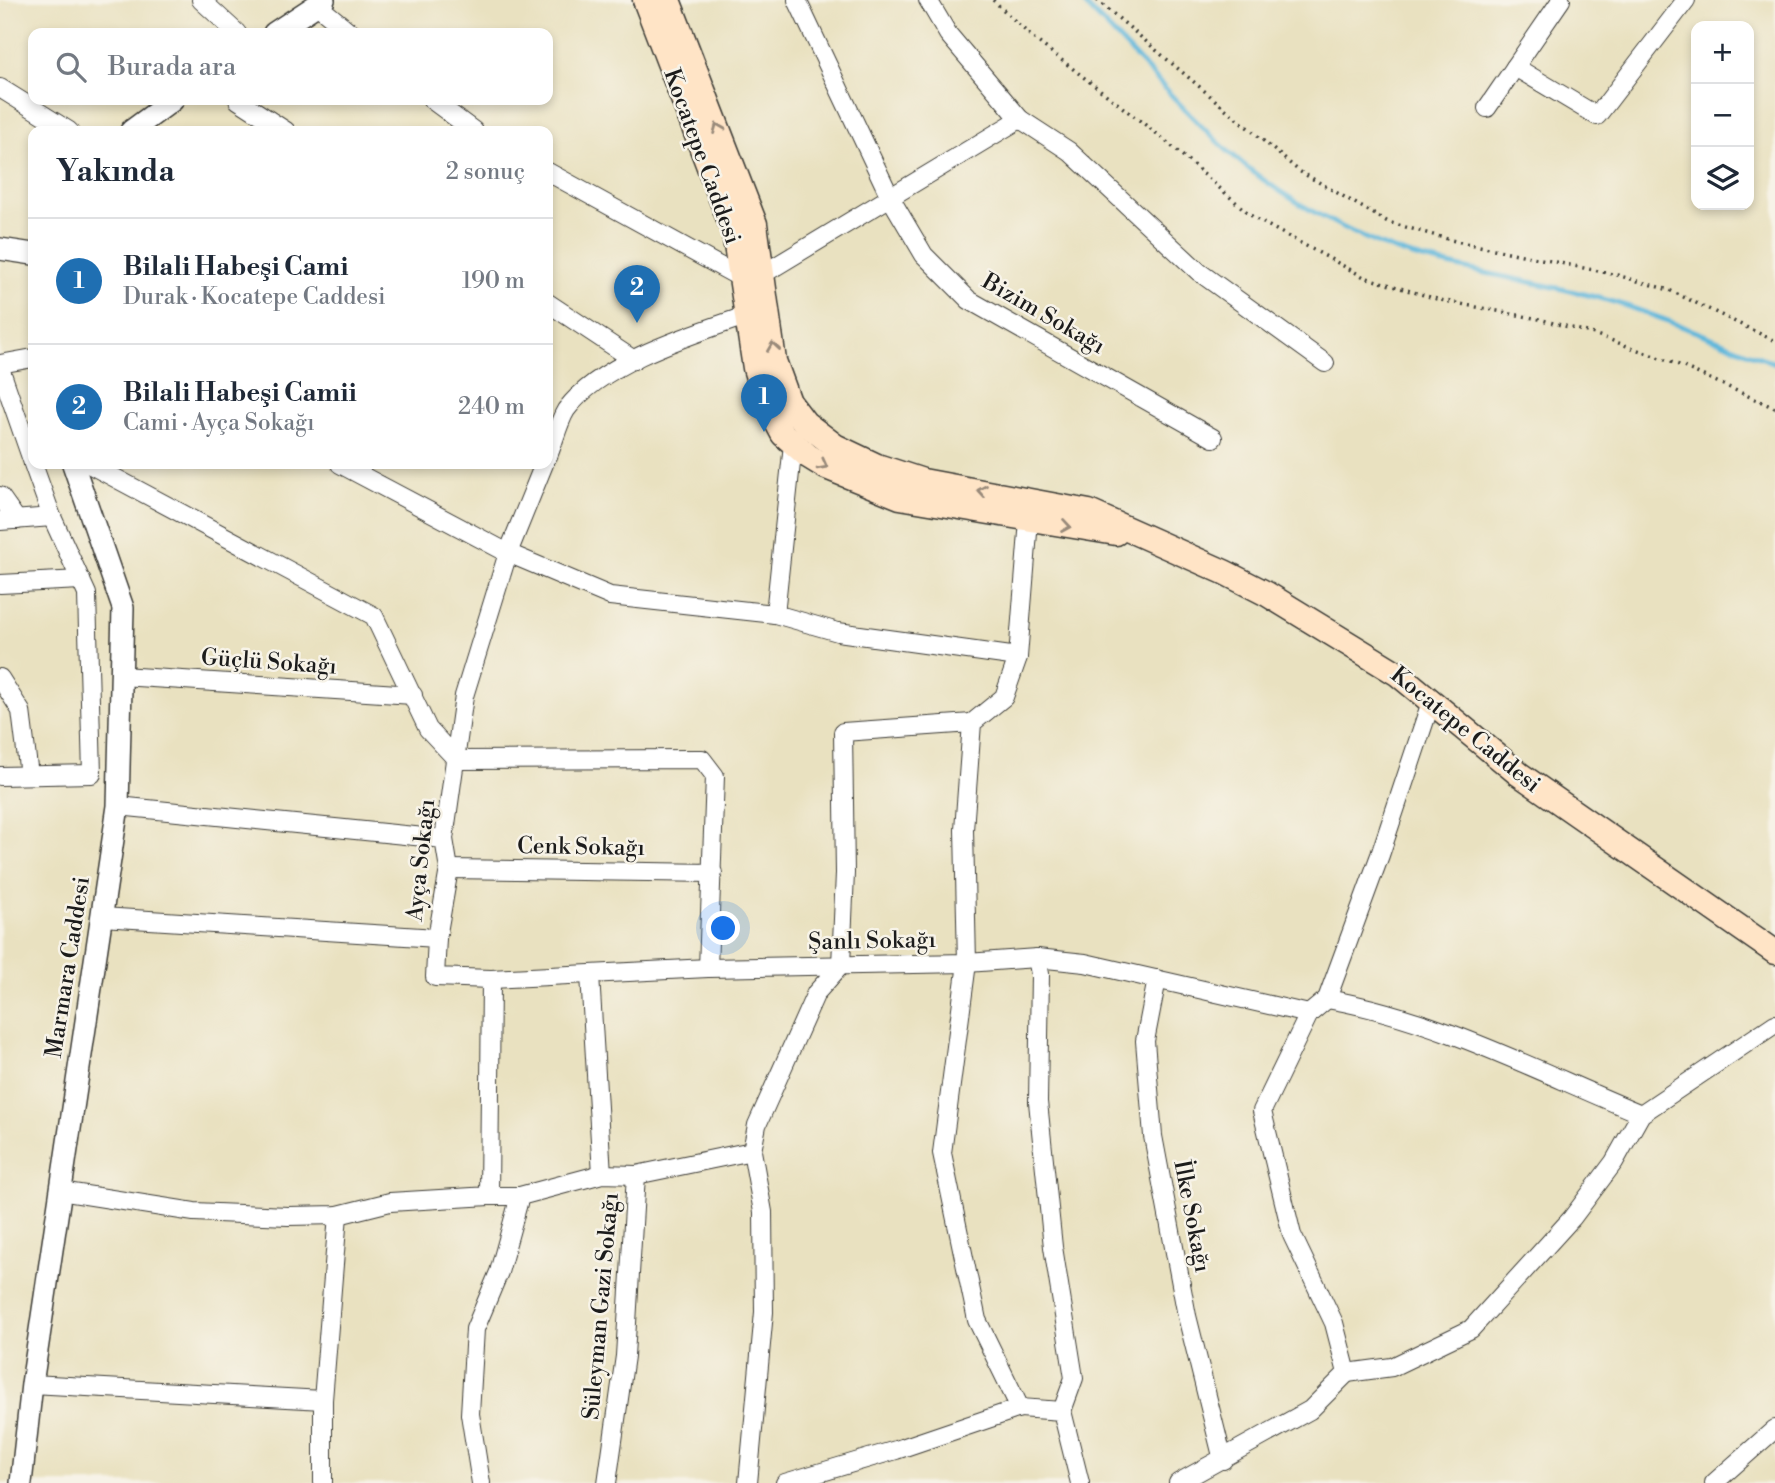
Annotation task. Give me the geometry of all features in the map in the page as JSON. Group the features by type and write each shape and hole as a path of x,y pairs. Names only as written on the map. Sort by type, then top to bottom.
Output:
{"main road":[{"name":"Kocatepe Caddesi","path":"645,0 753,276"},
{"name":"Kocatepe Caddesi","path":"668,0 755,224 755,368 764,398 783,434 793,444 826,467 900,498 1031,510 1089,512 1267,594 1376,658 1432,699 1519,774 1775,952"},
{"name":"Kocatepe Caddesi","path":"757,311 780,384 796,414 835,446 877,466 1031,510"},
{"path":"793,444 796,414"}],"street":[{"path":"201,0 232,28"},
{"name":"Bizim Sokağı","path":"797,0 891,199 924,255 969,300 1213,438"},
{"path":"928,0 948,34 1020,119 1069,151 1199,272 1325,363"},
{"path":"1487,108 1561,0"},
{"path":"1515,67 1597,116 1686,0"},
{"path":"282,28 320,3 346,28"},
{"path":"0,88 61,126"},
{"path":"138,126 166,105"},
{"path":"246,105 278,126"},
{"path":"439,105 467,126"},
{"path":"553,175 753,276 891,199 1020,119"},
{"path":"0,249 28,253"},
{"path":"553,306 634,360"},
{"name":"Ayça Sokağı","path":"553,441 566,411 602,378 684,337 757,311"},
{"path":"28,359 0,366 28,448"},
{"path":"775,614 793,444"},
{"path":"0,776 92,774 88,594 52,517 35,469"},
{"name":"Marmara Caddesi","path":"21,1483 32,1384 118,806 123,608 75,469"},
{"path":"98,469 374,616 428,729 457,760 702,759 715,776 708,968"},
{"path":"349,469 508,553 610,596 775,614 838,632 1018,657"},
{"name":"Ayça Sokağı","path":"102,916 437,939 449,869 444,839 464,696 508,553 541,469"},
{"path":"0,496 8,520 52,517"},
{"path":"748,1483 764,1312 763,1212 752,1151 757,1125 816,993 841,965 845,873 843,732 972,723 1004,697 1018,657 1031,510"},
{"path":"0,584 81,580"},
{"name":"Güçlü Sokağı","path":"121,676 413,695"},
{"path":"0,678 21,711 29,775"},
{"path":"1347,1373 1334,1323 1293,1235 1262,1111 1309,1014 1327,999 1380,855 1432,699"},
{"path":"972,723 964,830 967,964 942,1153 977,1320 1020,1408"},
{"path":"118,806 444,839"},
{"name":"Cenk Sokağı","path":"449,869 713,873"},
{"name":"Şanlı Sokağı","path":"437,939 435,977 491,979 708,968 967,964 1037,958 1085,963 1309,1014"},
{"path":"1037,958 1040,974 1038,1102 1053,1247 1074,1378 1062,1411 1080,1483"},
{"path":"590,975 602,1174"},
{"path":"488,1196 491,979"},
{"name":"İlke Sokağı","path":"1157,979 1145,1041 1153,1136 1187,1316 1223,1460"},
{"path":"1327,999 1362,1005 1508,1056 1641,1114"},
{"path":"1178,1483 1310,1410 1347,1373 1392,1367 1471,1329 1572,1218 1614,1162 1641,1114 1775,1024"},
{"path":"60,1191 194,1212 338,1215 390,1202 520,1196 602,1174 636,1175 752,1151"},
{"name":"Süleyman Gazi Sokağı","path":"607,1483 625,1356 636,1175"},
{"path":"481,1483 470,1414 475,1329 499,1272 520,1196"},
{"path":"323,1483 323,1400 338,1215"},
{"path":"32,1384 323,1400"},
{"path":"785,1483 1020,1408 1062,1411"},
{"path":"1714,1483 1775,1429"}],"path":[{"path":"993,0 1033,38 1161,137 1254,218 1364,277 1440,299 1539,319 1594,334 1679,365 1775,408"},
{"path":"1097,0 1299,172 1388,222 1451,240 1617,275 1669,290 1775,341"}],"waterway":[{"path":"1080,0 1224,148 1278,190 1326,219 1399,252 1617,303 1775,363"}],"place":[{"name":"Bilali Habeşi Camii","path":"637,323"},
{"name":"Bilali Habeşi Cami","path":"764,432"}]}
